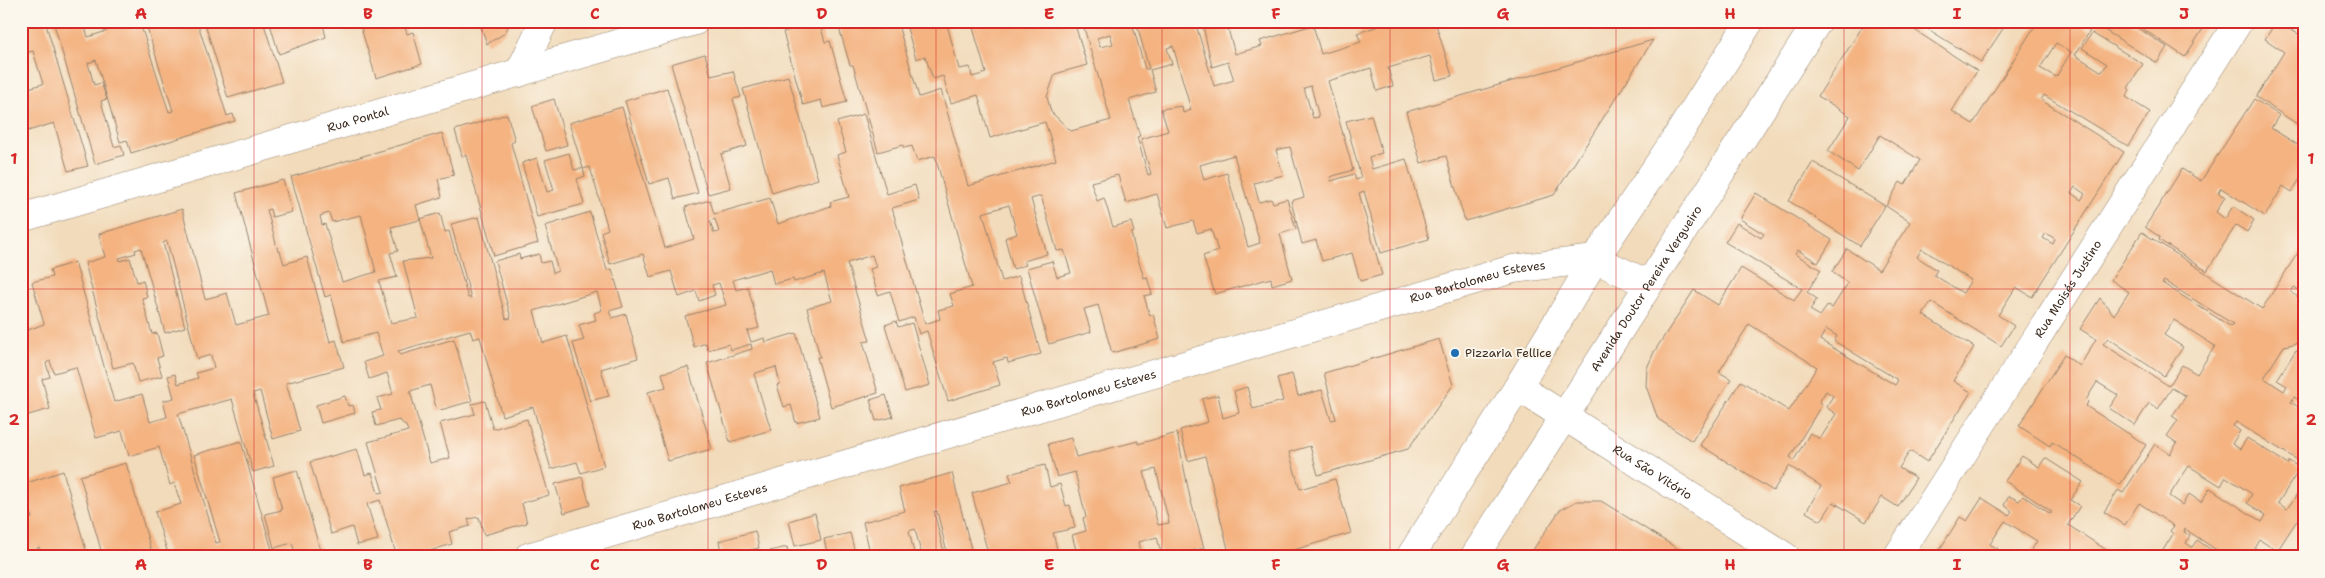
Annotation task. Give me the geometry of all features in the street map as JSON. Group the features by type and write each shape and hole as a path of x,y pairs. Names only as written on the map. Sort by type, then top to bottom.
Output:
{"street":[{"path":"519,73 544,21"},
{"name":"Rua Pontal","path":"21,218 695,21"},
{"path":"1410,557 1518,387 1595,259 1678,135 1750,21"},
{"name":"Avenida Doutor Pereira Vergueiro","path":"1474,557 1818,21"},
{"name":"Rua Moisés Justino","path":"1897,557 2239,21"},
{"path":"1595,259 1648,284"},
{"name":"Rua Bartolomeu Esteves","path":"528,557 1514,269 1595,259"},
{"name":"Rua São Vitório","path":"1518,387 1786,557"}],"building":[{"path":"21,21 45,21 88,166 68,171 54,123 28,131 21,106 21,90 43,84 33,51 21,54"},
{"path":"53,21 83,21 88,37 107,31 104,21 131,21 133,29 141,26 169,112 173,111 145,21 197,21 227,116 233,114 235,121 131,153 127,140 120,142 96,60 88,63 94,85 101,83 107,99 101,101 114,147 121,145 124,155 95,164"},
{"path":"204,21 263,21 282,82 228,98"},
{"path":"269,21 322,21 326,37 279,54"},
{"path":"359,21 379,21 381,27 403,21 407,34 413,32 422,64 376,78"},
{"path":"479,21 511,21 505,33 487,44"},
{"path":"819,21 825,42 830,41 847,102 823,108 821,100 803,105 783,32"},
{"path":"837,21 897,21 919,97 941,90 968,186 1056,160 1050,137 1045,122 990,138 978,95 951,103 943,76 933,79 925,56 916,59 907,28 918,25 918,21 946,21 959,69 970,67 972,77 986,73 971,21 1074,21 1087,65 1055,74 1047,97 1051,112 1071,131 1111,120 1082,21 1127,21 1128,27 1133,26 1145,69 1149,69 1136,21 1195,21 1214,86 1234,80 1228,62 1212,67 1202,21 1252,21 1228,29 1235,54 1262,46 1260,41 1313,25 1321,54 1361,42 1357,33 1376,27 1376,25 1380,24 1379,21 1435,21 1452,76 1436,80 1430,56 1388,68 1393,86 1377,91 1371,68 1328,81 1353,170 1330,177 1331,181 1354,174 1356,180 1361,178 1346,121 1371,115 1382,153 1369,157 1372,169 1406,159 1429,239 1381,253 1364,191 1359,193 1382,275 1360,281 1352,253 1322,261 1316,240 1302,244 1291,201 1304,197 1290,147 1276,150 1283,175 1254,183 1259,202 1271,199 1273,203 1287,199 1296,229 1280,234 1292,279 1272,285 1271,278 1215,294 1203,256 1218,251 1211,229 1197,233 1193,221 1167,228 1157,194 1126,203 1118,175 1091,182 1097,201 1104,198 1113,227 1131,222 1134,232 1131,233 1135,249 1144,278 1147,277 1152,294 1144,296 1150,316 1153,314 1160,339 1112,353 1098,305 1084,309 1091,332 1049,344 1048,342 1027,268 1052,261 1057,277 1071,273 1064,250 1057,251 1041,196 1031,199 1047,254 1024,261 1026,265 1013,269 1005,238 1017,234 1009,205 983,213 1002,281 1019,276 1041,354 1008,363 1007,358 993,362 1000,385 948,401 927,331 919,334 914,317 899,322 890,291 878,295 870,269 876,267 872,255 847,263 870,341 863,342 878,393 831,407 817,357 820,357 807,308 832,301 824,273 794,282 793,279 774,284 770,269 733,280 736,290 748,287 759,328 747,331 751,342 765,338 766,342 796,333 820,417 796,423 791,405 784,407 777,385 780,384 776,367 754,374 771,430 730,442 707,363 752,349 751,344 731,350 729,344 708,350 706,343 694,347 685,316 726,305 719,283 712,285 715,295 699,301 696,291 679,297 671,271 650,277 643,254 610,264 601,232 608,229 590,167 583,169 585,176 577,179 584,204 537,217 522,163 537,158 547,192 554,190 545,160 569,153 574,170 583,168 569,123 622,107 665,248 694,239 685,207 710,200 714,214 770,198 778,224 831,206 830,202 849,197 837,155 846,152 837,122 864,114 887,194 915,185 919,200 892,208 925,324 940,319 938,310 954,306 950,294 972,287 935,156 917,161 912,146 904,148 903,145 878,152 853,65 850,65","holes":["1110,34 1113,44 1100,47 1097,38","1173,46 1191,110 1183,113 1182,106 1161,109 1168,131 1141,139 1151,174 1148,175 1137,137 1140,136 1129,100 1156,92 1150,70 1172,64 1167,48","1311,86 1319,117 1313,118 1304,88","1234,155 1260,243 1248,247 1227,173 1204,180 1200,165","715,219 719,232 714,233 710,221"]},
{"path":"1866,21 1901,21 1977,71 1952,111 1973,124 2038,21 2074,21 2090,31 2075,55 2102,72 2107,64 2082,48 2092,33 2143,64 2128,88 2130,90 2126,97 2150,112 2128,146 2044,95 2041,100 2124,152 2032,297 2016,287 1998,315 2014,326 2001,346 1931,302 1923,315 1974,347 1953,381 1971,392 1927,462 1910,451 1899,468 1916,478 1898,507 1882,497 1866,522 1833,502 1821,521 1806,512 1821,486 1789,466 1773,491 1700,445 1741,381 1789,411 1817,367 1749,324 1719,372 1731,379 1692,441 1658,419 1646,386 1647,368 1654,352 1694,290 1718,305 1741,268 1794,300 1802,289 1725,242 1737,223 1761,238 1764,234 1740,219 1756,193 1832,240 1818,263 1798,250 1795,254 1821,270 1807,292 1817,299 1810,310 1820,316 1828,305 1832,308 1848,283 1832,272 1847,249 1879,270 1910,222 1886,206 1900,182 1905,185 1920,160 1880,135 1858,171 1828,151 1850,116 1818,96","holes":["2056,43 2071,52 2056,77 2040,68","2075,187 2085,194 2081,200 2071,193","2046,233 2055,239 2053,244 2043,238","1922,249 1971,280 1963,293 1934,275 1937,270 1917,257","1826,329 1837,336 1834,341 1898,380 1895,385 1820,340","1826,391 1833,396 1826,407 1836,414 1820,439 1810,433 1794,460 1790,457 1822,404 1819,402"]},
{"path":"1915,21 2008,21 1981,62"},
{"path":"2097,21 2127,21 2167,47 2157,63 2095,24"},
{"path":"2131,21 2208,21 2185,57"},
{"path":"2276,22 2304,37 2304,68 2298,77 2304,80 2304,131 2300,126 2256,97 2284,52 2265,39"},
{"path":"1653,40 1554,195 1465,221 1446,156 1421,163 1406,112"},
{"path":"705,54 711,76 733,71 741,97 733,99 747,146 721,154 731,188 708,194 671,64"},
{"path":"788,76 818,179 772,193 743,89"},
{"path":"667,88 698,193 675,199 669,178 649,184 625,101"},
{"path":"554,99 567,145 546,151 532,106"},
{"path":"2254,99 2279,115 2271,128 2304,149 2300,159 2304,161 2304,172 2292,192 2283,186 2265,216 2221,188 2218,193 2225,197 2216,212 2225,219 2233,206 2254,220 2247,232 2236,225 2207,271 2159,240 2160,237 2145,227 2182,169 2201,181"},
{"path":"507,114 515,141 511,143 538,243 494,256 466,155 462,156 455,130"},
{"path":"442,133 454,175 438,179 442,197 416,205 420,220 391,227 398,251 390,253 397,277 379,281 391,323 418,318 403,261 431,258 420,219 440,213 445,232 449,231 468,298 471,298 451,224 479,217 506,319 511,318 495,261 519,254 520,259 539,254 541,263 550,261 553,273 558,271 545,226 590,212 607,270 612,269 623,307 609,311 612,318 626,314 638,358 601,369 609,396 590,401 573,343 584,340 579,325 596,320 594,313 602,310 597,292 534,311 543,343 567,336 604,466 581,473 577,462 551,469 533,407 502,416 480,337 473,339 470,330 398,351 400,355 454,339 472,401 437,411 430,385 410,391 430,463 450,458 440,423 475,414 472,404 485,401 493,429 527,419 549,495 522,503 527,523 484,535 479,517 468,519 470,526 449,532 452,544 410,557 397,557 380,500 367,504 378,540 357,545 352,527 331,534 310,462 357,449 365,475 372,473 378,493 383,492 368,442 408,431 406,426 399,420 376,426 372,412 381,410 377,398 393,394 387,373 369,379 364,362 383,356 376,333 344,342 331,295 325,297 291,177","holes":["329,213 332,222 361,215 376,272 342,282 325,224 322,225 320,216"]},
{"path":"1813,162 1885,206 1860,246 1789,201"},
{"path":"283,180 292,212 272,217 270,209 267,210 278,251 280,251 284,264 307,257 330,342 336,340 344,367 286,383 300,431 273,439 260,391 253,393 274,466 253,472 232,399 178,414 216,543 220,542 194,455 241,441 274,557 169,557 155,512 181,504 174,483 170,485 159,447 129,456 122,431 96,438 76,367 54,373 50,361 46,363 50,377 42,379 50,409 21,417 21,306 28,330 44,324 32,282 52,277 50,270 75,262 114,402 142,394 150,422 167,417 163,401 174,398 168,376 175,374 178,384 198,378 196,373 214,368 211,355 197,359 167,241 163,243 185,327 165,333 141,248 135,250 136,253 119,258 120,261 130,258 137,282 143,280 147,297 142,298 152,334 157,333 163,356 157,358 162,376 138,382 133,363 113,368 85,263 105,257 99,234 182,209 205,299 227,293 236,325 269,316 236,193"},
{"path":"2142,232 2262,309 2304,243 2304,347 2298,343 2284,346 2264,378 2284,391 2287,386 2277,380 2296,350 2304,354 2304,403 2294,397 2291,402 2304,411 2304,464 2236,422 2233,426 2240,431 2232,444 2240,449 2247,438 2288,464 2289,461 2300,468 2278,503 2287,509 2299,491 2304,494 2304,510 2277,551 2260,540 2250,557 2227,557 2185,529 2184,532 2190,536 2186,543 2192,547 2197,540 2222,557 2159,557 2173,534 2170,531 2174,526 2139,503 2125,525 2104,512 2118,490 2123,493 2155,444 2170,454 2177,443 2167,436 2178,420 2172,416 2186,396 2172,388 2158,409 2149,403 2135,425 2109,408 2118,395 2097,382 2086,400 2088,402 2086,406 2146,445 2120,485 2052,442 2050,446 2019,426 2064,355 2080,366 2096,339 2080,329 2100,298 2114,315 2129,292 2111,280","holes":["2164,281 2233,324 2230,326 2162,283","2294,287 2302,292 2298,297 2291,292","2174,320 2215,346 2197,374 2182,365 2169,386 2103,344 2108,338 2164,376 2183,347 2164,335","2189,466 2221,486 2226,477 2252,494 2247,503 2266,515 2262,522 2210,488 2201,502 2189,494 2182,505 2169,496"]},
{"path":"896,321 898,327 912,323 930,385 905,392 885,325"},
{"path":"1439,339 1453,385 1408,449 1318,475 1310,446 1289,452 1300,489 1335,479 1351,533 1270,557 1230,557 1205,456 1188,461 1180,430 1208,422 1202,399 1218,395 1223,418 1239,413 1234,391 1247,387 1253,409 1283,401 1277,378 1292,374 1298,396 1322,390 1331,420 1336,419 1324,373"},
{"path":"688,367 712,449 668,461 648,392 666,387 662,373"},
{"path":"886,395 893,417 876,421 870,400"},
{"path":"345,396 348,406 353,405 355,413 321,423 316,405"},
{"path":"1177,433 1190,498 1204,548 1177,555 1176,550 1161,553 1157,537 1139,542 1142,557 1078,557 1072,535 1086,531 1083,518 1086,517 1075,472 1057,477 1048,444 1071,438 1076,457 1138,441 1138,444","holes":["1156,469 1169,523 1158,525 1144,472"]},
{"path":"2022,456 2039,467 2045,458 2083,482 2070,500 2080,506 2068,525 2108,551 2105,557 2088,557 2083,553 2080,557 2036,557 2037,555 2031,551 2037,541 2005,521 1990,544 1998,549 1993,557 1935,557 1960,517 1967,521 1982,498 2009,515 2012,511 2004,505 2009,496 2019,501 2023,496 2051,514 2051,511 2005,481"},
{"path":"126,463 153,557 103,557 80,476"},
{"path":"1045,465 1050,487 1060,484 1066,506 1070,505 1075,528 1053,533 1059,557 989,557 972,493 1012,482 1009,474"},
{"path":"297,470 322,557 296,557 292,543 274,548 265,514 282,510 273,477"},
{"path":"63,471 88,557 42,557 39,547 37,548 39,557 21,557 21,495 29,519 32,518 24,484"},
{"path":"952,473 973,557 948,557 937,511 934,511 945,557 922,557 915,529 909,531 915,557 871,557 863,522 905,511 899,488"},
{"path":"582,477 590,505 564,513 555,484"},
{"path":"1577,501 1601,501 1691,557 1528,557 1560,510"},
{"path":"815,513 821,540 795,546 789,521"},
{"path":"755,531 759,548 738,553 739,557 722,557 719,541"},
{"path":"850,533 856,557 828,557 824,539"},
{"path":"787,547 789,557 762,557 761,553"}],"place":[{"name":"Pizzaria Fellice","path":"1455,353"}]}
